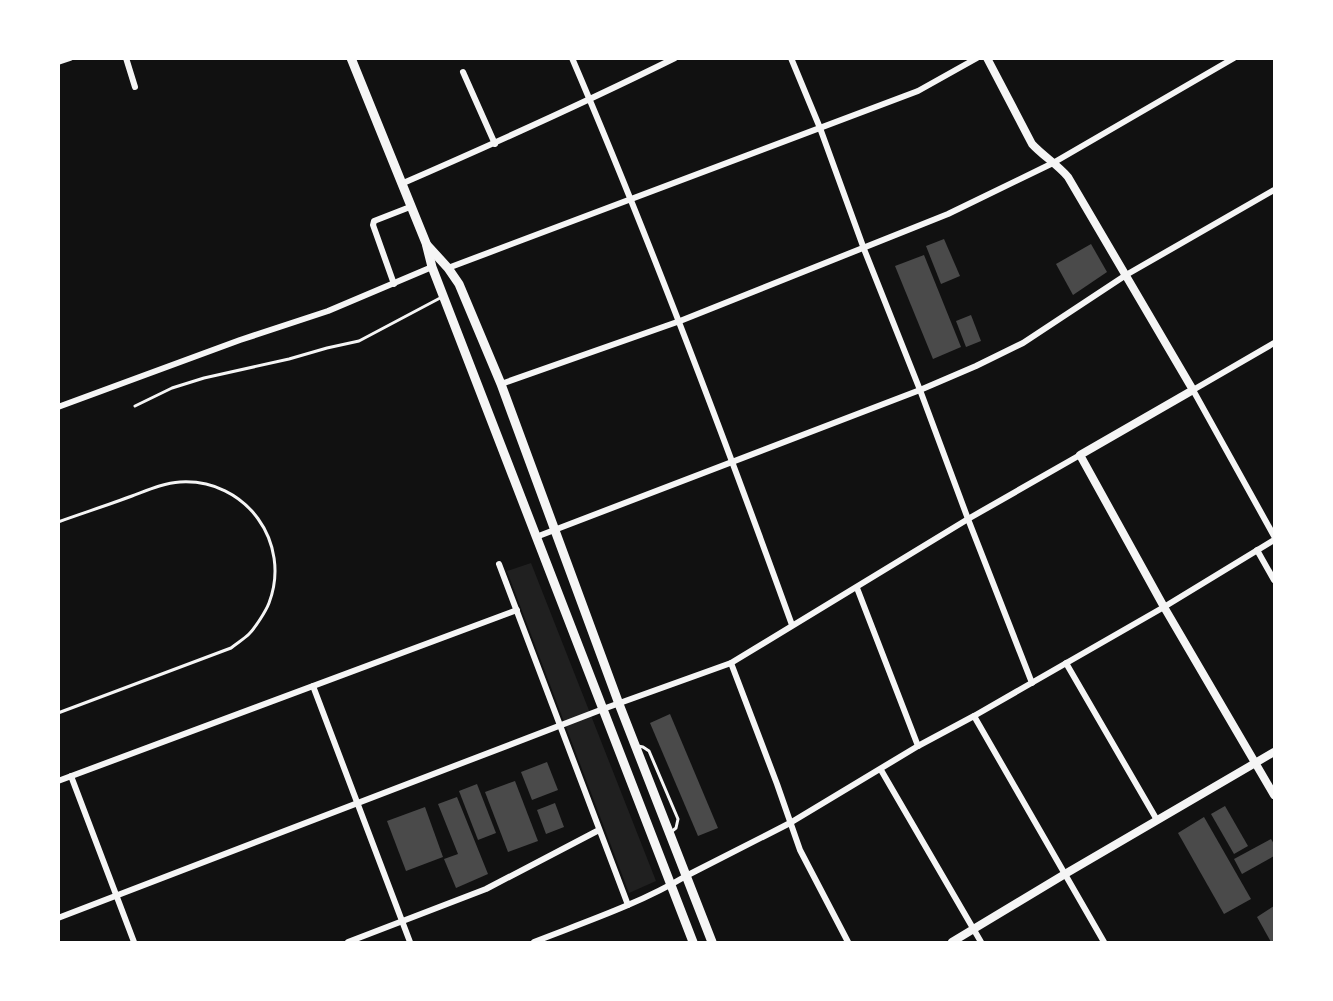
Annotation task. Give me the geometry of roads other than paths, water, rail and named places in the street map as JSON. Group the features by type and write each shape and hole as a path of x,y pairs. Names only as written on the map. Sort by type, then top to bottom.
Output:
{"main road":[{"path":"351,58 426,243 432,267 693,942"},
{"path":"426,243 459,284 501,384 619,704 712,942"},
{"path":"442,293 444,275 448,268"}],"street":[{"path":"58,62 70,58"},
{"path":"126,58 135,87"},
{"path":"572,58 680,321 792,625"},
{"path":"401,184 495,144 675,58"},
{"path":"791,58 820,128 864,249 1032,683"},
{"path":"448,268 918,91 977,58"},
{"path":"534,942 628,905 790,823 918,746 1164,607 1275,538 1068,177 1032,144 987,58"},
{"path":"501,384 680,321 948,214 1053,163 1234,58"},
{"path":"463,72 495,144"},
{"path":"536,537 920,390 976,366 1023,343 1126,275 1275,190"},
{"path":"394,284 373,225 379,219 410,207"},
{"path":"58,407 240,340 328,311 432,267"},
{"path":"58,918 603,709 731,663 968,519 1275,343"},
{"path":"1080,455 1164,607 1275,795"},
{"path":"1257,550 1275,580"},
{"path":"499,564 628,905"},
{"path":"857,588 918,746"},
{"path":"58,781 517,610"},
{"path":"731,663 800,850 848,942"},
{"path":"1066,663 1157,820"},
{"path":"313,686 410,942"},
{"path":"974,716 1104,942"},
{"path":"952,942 1275,752"},
{"path":"881,770 981,942"},
{"path":"71,776 134,942"},
{"path":"348,942 486,889 599,830"}],"lane":[{"path":"135,406 172,388 204,378 279,362 359,341 442,293"},
{"path":"58,522 163,485 182,482 210,484 235,495 251,509 267,531 274,552 276,579 269,605 249,634 231,648 58,713"}]}
